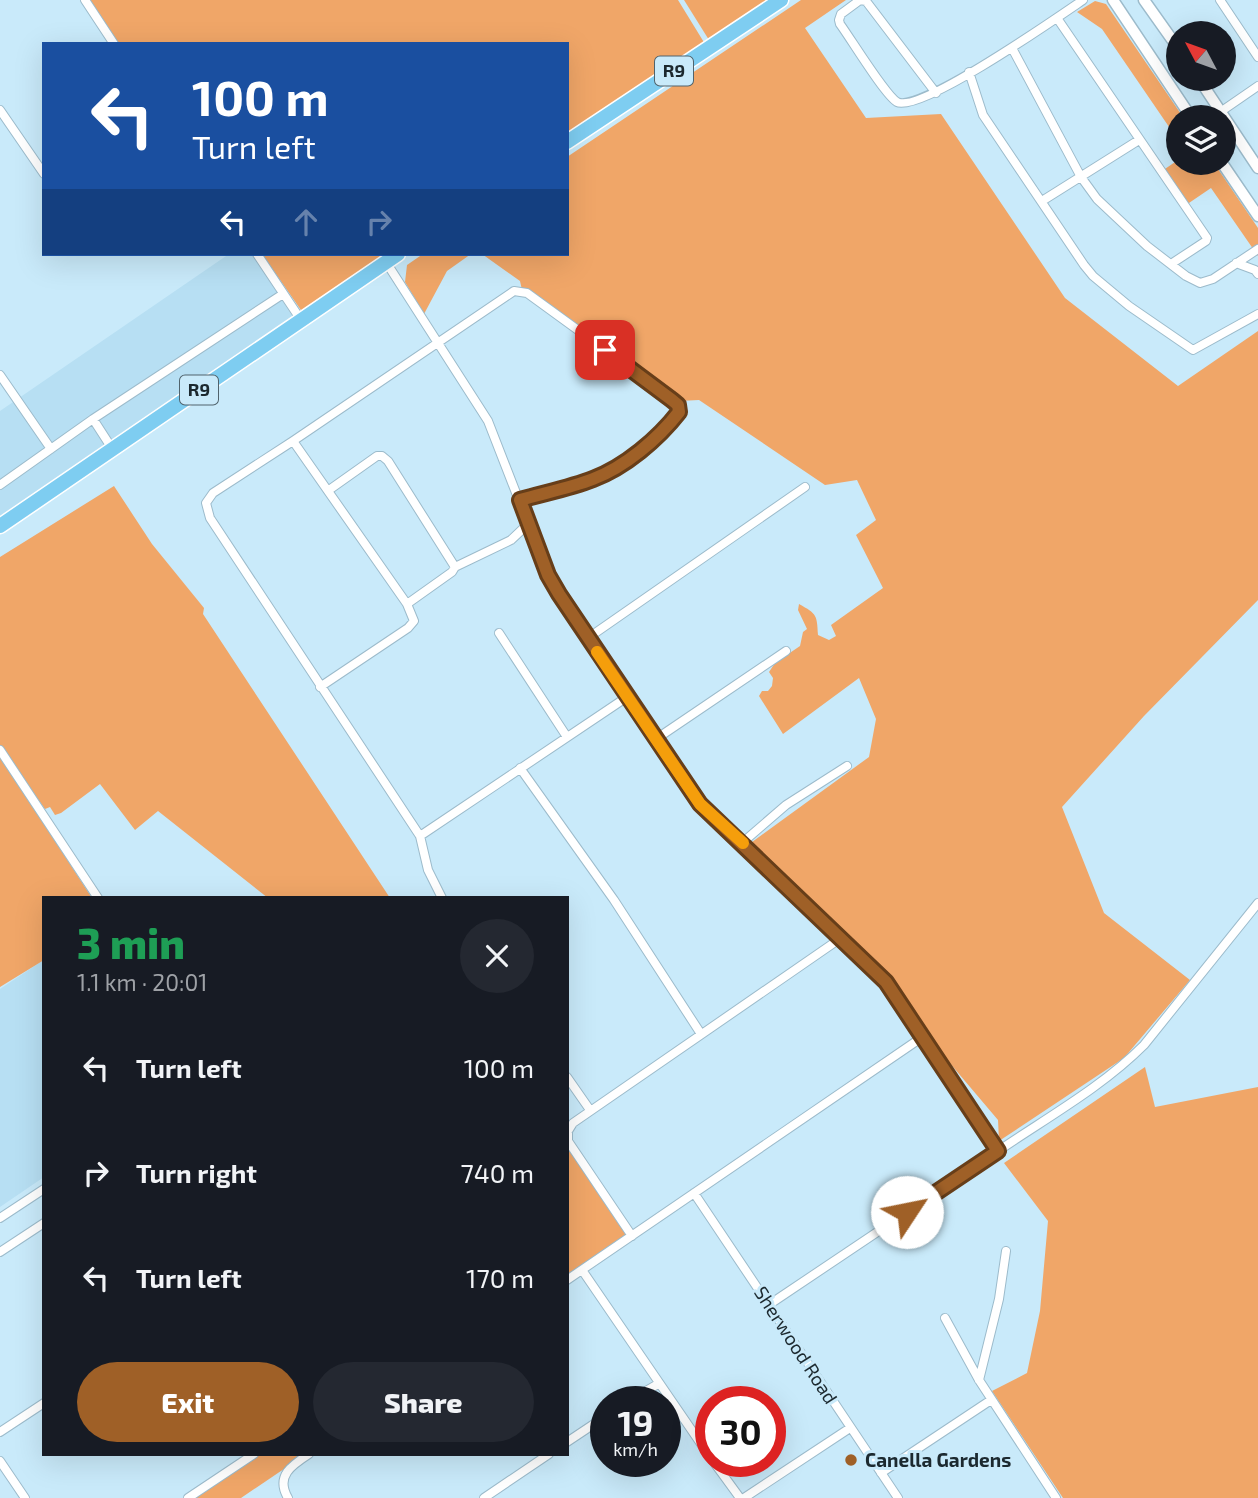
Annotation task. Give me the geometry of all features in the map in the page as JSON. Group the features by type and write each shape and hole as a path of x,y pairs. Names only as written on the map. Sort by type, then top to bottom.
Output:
{"highway":[{"name":"R9","path":"569,141 781,0"},
{"name":"R9","path":"0,526 392,258"}],"main road":[{"path":"1113,0 1183,105"},
{"path":"1144,0 1166,31"},
{"path":"1236,140 1258,168"},
{"path":"1230,175 1258,216"}],"street":[{"path":"85,0 113,42"},
{"path":"936,93 866,1 860,0 841,14 840,24 895,100 909,103 936,93 1012,48 1083,0"},
{"path":"1220,0 1258,57"},
{"path":"1057,18 1207,238 1171,264"},
{"path":"1012,48 1081,177 1097,199 1121,223 1171,264 1200,283 1213,279 1258,249"},
{"path":"969,72 983,115 1093,276 1129,306 1191,349 1199,348 1258,314"},
{"path":"1231,105 1258,86"},
{"path":"0,110 42,171"},
{"path":"1042,201 1139,140"},
{"path":"258,256 301,320"},
{"path":"392,258 488,421 548,575 627,697 700,804 886,982 998,1151"},
{"path":"1236,263 1255,270 1258,274"},
{"path":"441,896 428,870 420,836 207,512 206,503 213,493 514,291 523,291 663,392 678,405 679,412 667,426 618,466 594,479 520,500"},
{"path":"0,485 93,419 283,294"},
{"path":"0,375 51,449"},
{"path":"93,419 113,450"},
{"path":"293,441 407,604 414,621 408,628 320,687"},
{"path":"329,490 377,456 385,457 455,567"},
{"path":"588,638 805,487"},
{"path":"407,604 452,572 455,567 511,540 529,523"},
{"path":"511,540 534,537"},
{"path":"499,633 567,737"},
{"path":"656,739 786,651"},
{"path":"420,836 627,697"},
{"path":"0,750 96,896"},
{"path":"742,843 786,805 847,766"},
{"path":"520,768 614,900 701,1034"},
{"path":"770,1304 1111,1075 1144,1045 1258,902"},
{"path":"569,1129 590,1110 842,938"},
{"path":"569,1279 921,1038"},
{"path":"569,1080 590,1110"},
{"path":"569,1142 632,1236"},
{"path":"0,1218 42,1190"},
{"name":"Sherwood Road","path":"694,1193 898,1498"},
{"path":"0,1252 42,1224"},
{"path":"979,1380 999,1299 1006,1251"},
{"path":"582,1270 695,1435"},
{"path":"944,1318 991,1400 1056,1498"},
{"path":"654,1386 658,1384"},
{"path":"881,1473 991,1400"},
{"path":"0,1433 42,1404"},
{"path":"569,1441 590,1427"},
{"path":"726,1477 742,1498 850,1428"},
{"path":"188,1498 251,1456"},
{"path":"288,1498 282,1484 284,1475 290,1467 306,1456"},
{"path":"484,1498 546,1456"},
{"path":"0,1461 25,1498"}],"shaded area":[{"path":"89,0 678,0 705,44 569,135 569,42 118,42"},
{"path":"684,0 769,0 709,40"},
{"path":"801,0 846,0 805,28 866,118 941,114 1065,298 1178,386 1258,331 1258,600 1144,716 1062,807 1104,913 1190,980 1124,1058 999,1141 998,1120 948,1061 891,978 748,845 869,757 876,719 859,678 783,734 759,696 762,691 768,691 772,686 773,678 769,672 775,663 800,646 803,632 807,629 798,610 799,604 815,616 818,635 829,640 836,636 831,625 883,588 856,535 876,520 857,480 825,485 699,400 679,401 522,290 520,281 485,256 569,256 569,156"},
{"path":"1095,1 1106,4 1175,105 1166,105 1166,122 1102,29 1077,12"},
{"path":"1166,168 1166,175 1222,175 1258,228 1258,256 1211,188 1186,205 1162,171"},
{"path":"226,256 253,256 296,322 0,517 0,411"},
{"path":"263,256 388,256 303,313"},
{"path":"420,256 468,256 447,271 424,314 405,282 407,265"},
{"path":"114,486 152,544 204,608 203,614 389,896 265,896 158,811 135,830 100,784 61,813 55,815 50,807 45,809 0,746 0,557"},
{"path":"0,756 91,896 42,896 42,961 0,987"},
{"path":"42,961 42,1178 0,1207 0,989"},
{"path":"1145,1067 1155,1107 1258,1087 1258,1498 1063,1498 992,1391 1027,1373 1040,1311 1048,1221 1004,1163"},
{"path":"569,1146 627,1235 569,1276"},
{"path":"255,1456 303,1456 241,1498 193,1498"}],"slow traffic":[{"path":"597,652 700,804 743,843"}],"place":[{"name":"Canella Gardens","path":"851,1460"}],"route":[{"path":"605,350 678,405 679,412 640,450 618,466 594,479 520,500 548,575 559,594 700,804 886,982 998,1151 907,1212"}]}
